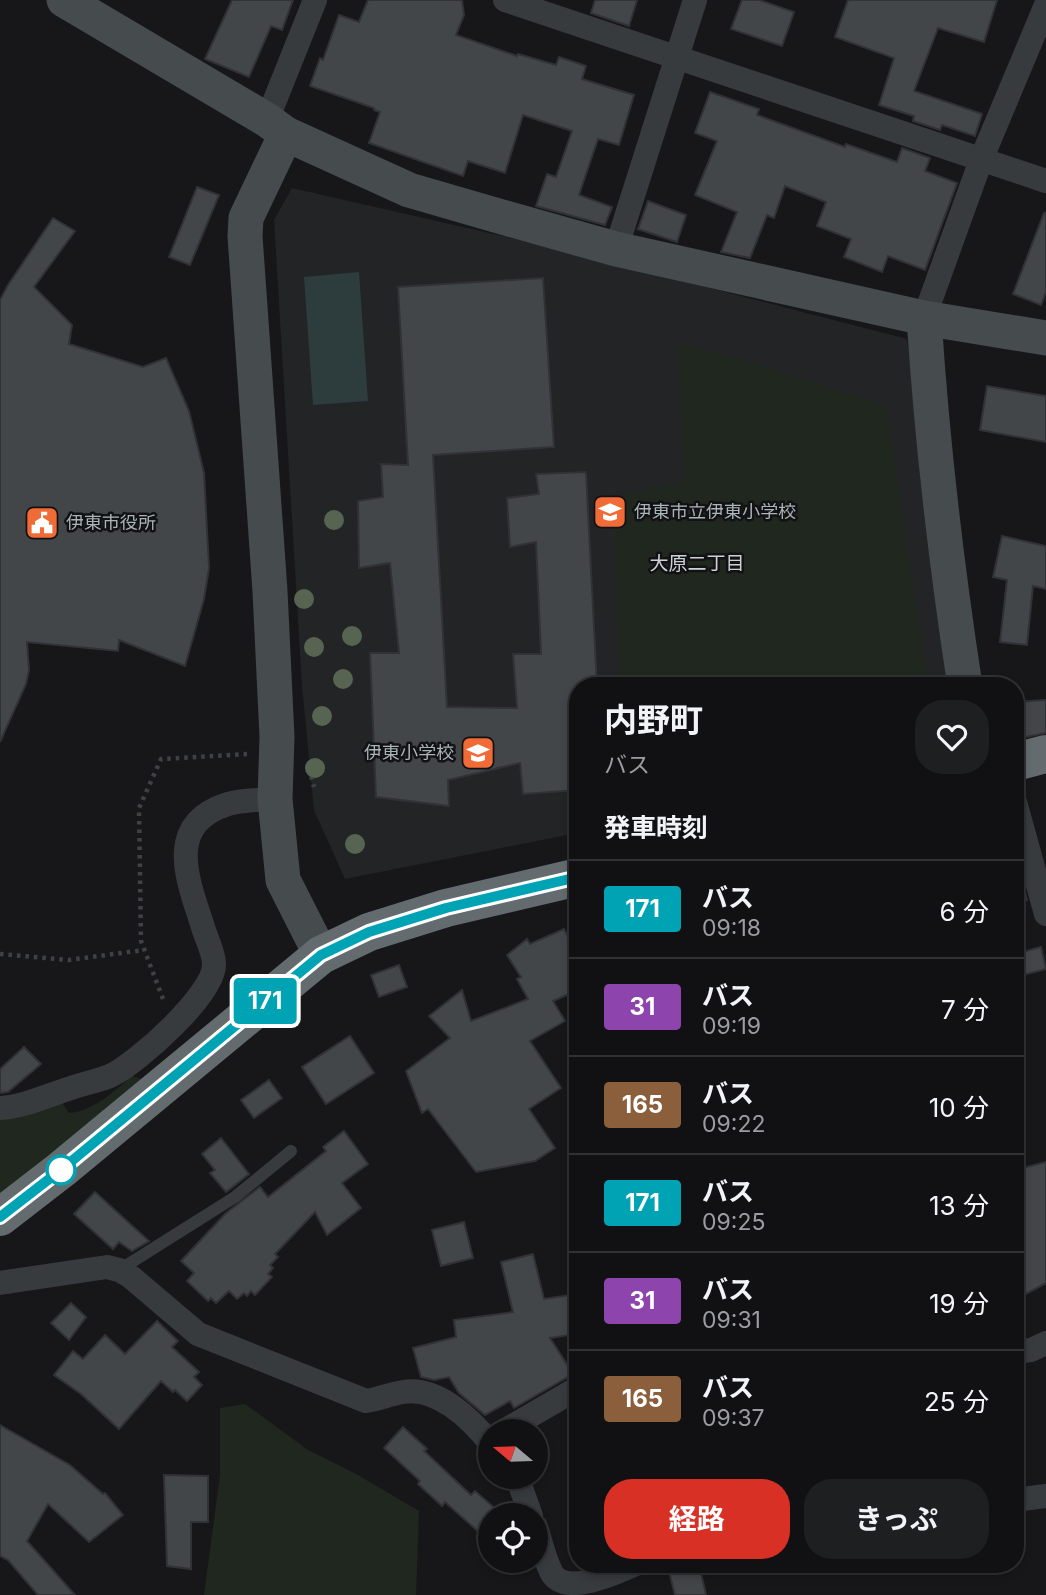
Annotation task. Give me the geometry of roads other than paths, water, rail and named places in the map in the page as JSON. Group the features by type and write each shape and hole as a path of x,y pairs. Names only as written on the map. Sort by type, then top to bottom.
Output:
{"highway":[{"path":"1024,760 1046,754"},
{"path":"0,1217 321,955 369,932 446,908 569,879"}],"street":[{"path":"64,0 276,127 409,190 616,249 923,318 1046,338"},
{"path":"315,0 246,218 245,236 270,591 277,737 275,799 283,880 321,955"},
{"path":"505,0 1046,181"},
{"path":"616,249 695,0"},
{"path":"964,677 945,552 923,318 981,160 1046,5"},
{"path":"0,1108 29,1102 112,1074 148,1049 198,1000 210,982 214,964 190,886 185,863 186,840 196,822 211,810 230,803 275,799"},
{"path":"1024,835 1046,914"},
{"path":"0,1283 107,1267 119,1270 198,1334 366,1401 405,1391 430,1394 478,1427"},
{"path":"1024,1351 1046,1343"},
{"path":"525,1419 569,1393"},
{"path":"1024,1499 1046,1496"},
{"path":"548,1560 554,1576 565,1586 580,1586 613,1573"}],"lane":[{"path":"119,1270 234,1197 291,1151"}],"place":[{"name":"伊東市立伊東小学校","path":"610,512"},
{"name":"伊東市役所","path":"42,523"},
{"name":"伊東小学校","path":"478,753"}],"district":[{"name":"大原二丁目","path":"697,563"}]}
